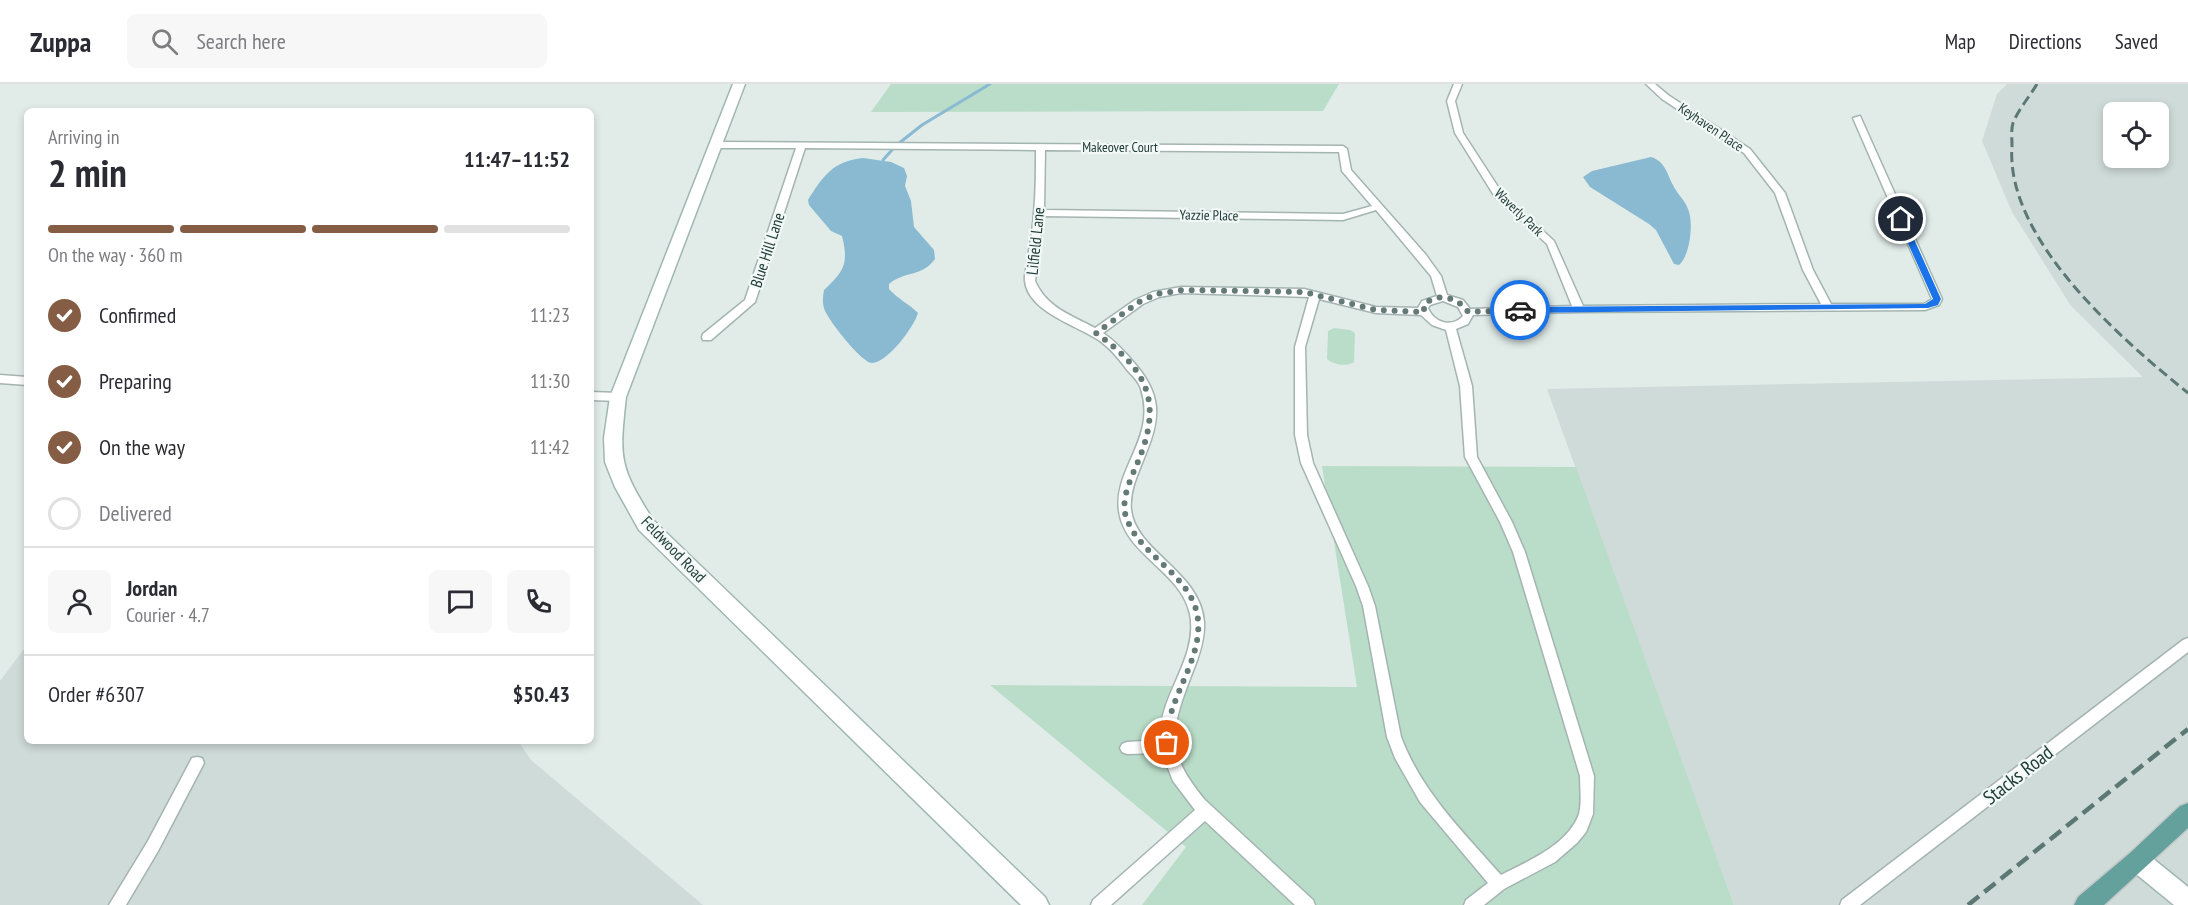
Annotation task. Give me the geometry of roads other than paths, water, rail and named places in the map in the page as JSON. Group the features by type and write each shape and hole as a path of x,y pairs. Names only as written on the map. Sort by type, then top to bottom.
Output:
{"main road":[{"path":"2086,905 2138,861 2188,813"}],"street":[{"name":"Feldwood Road","path":"739,84 618,397 613,442 614,462 627,495 646,525 1036,905"},
{"name":"Waverly Park","path":"1458,84 1451,101 1459,133 1498,195 1551,243 1580,309"},
{"name":"Keyhaven Place","path":"1650,84 1665,97 1747,151 1754,159 1780,193 1808,270 1827,306"},
{"path":"1424,312 1424,305 1429,300 1443,298 1459,302 1468,312 1925,306 1935,303 1937,299 1857,118"},
{"name":"Makeover Court","path":"716,145 1343,149 1347,171 1422,257 1436,276 1443,298"},
{"name":"Blue Hill Lane","path":"707,337 750,302 801,146"},
{"name":"Lilfield Lane","path":"1041,146 1039,213 1030,281 1034,292 1053,313 1096,333 1120,350 1142,380 1149,401 1150,425 1127,489 1125,513 1139,537 1188,593 1198,619 1192,654 1169,722 1168,746 1178,776 1205,811"},
{"name":"Yazzie Place","path":"1039,213 1343,217 1378,207"},
{"path":"1096,333 1139,302 1182,290 1315,294 1376,310 1424,312 1436,324 1450,326 1464,322 1468,312"},
{"path":"1315,294 1300,347 1299,364 1300,435 1307,463 1355,567 1369,606 1394,737 1400,755 1428,800 1499,884"},
{"path":"1450,326 1466,386 1471,457 1506,522 1519,552 1587,776 1586,813 1579,828 1568,842 1499,884 1472,905"},
{"path":"0,379 24,381"},
{"path":"594,396 618,397"},
{"name":"Stacks Road","path":"1848,905 2188,644"},
{"path":"1126,748 1168,746"},
{"path":"117,905 153,846 197,763"},
{"path":"1099,905 1205,811 1307,905"},
{"path":"2138,861 2188,902"}],"water":[{"path":"1651,157 1665,168 1690,215 1691,230 1688,247 1679,265 1674,264 1656,230 1590,187 1583,177 1592,171"},
{"path":"863,158 891,162 904,168 907,176 905,186 911,201 914,227 934,250 935,259 924,269 889,284 892,293 918,313 900,343 885,357 872,363 861,356 845,340 824,308 824,290 843,266 844,246 842,236 831,231 809,205 808,200 824,177 836,166"}],"waterway":[{"path":"898,144 922,125 990,84"},
{"path":"883,160 892,150"}],"railway":[{"path":"2037,84 2018,113 2012,128 2015,181 2027,216 2047,251 2072,284 2101,316 2131,345 2188,393"},
{"path":"1968,905 2188,729"}]}
